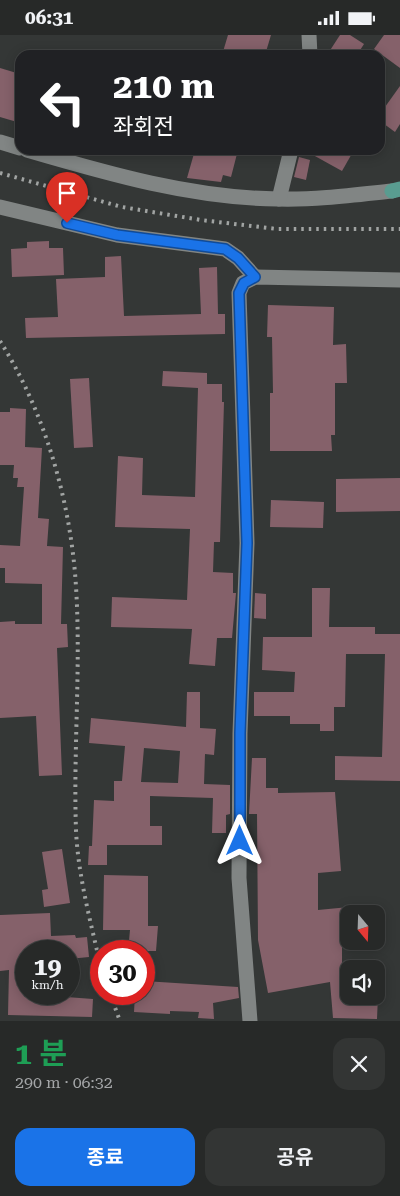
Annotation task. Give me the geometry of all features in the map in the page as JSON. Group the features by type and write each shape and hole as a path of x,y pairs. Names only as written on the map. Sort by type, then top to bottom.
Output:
{"street":[{"path":"309,35 310,50"},
{"path":"0,142 15,146"},
{"path":"44,155 111,175 165,187 279,199 396,190"},
{"path":"279,199 290,155"},
{"path":"0,207 117,235 225,249 238,258 255,277"},
{"path":"250,1021 239,878 240,733 247,543 239,293 244,283 255,277 400,280"}],"building":[{"path":"228,35 271,35 266,50 224,50"},
{"path":"340,35 350,35 364,44 360,50 330,50"},
{"path":"384,35 400,35 400,68 385,57 385,50 374,49"},
{"path":"0,68 15,72 15,121 0,117"},
{"path":"400,86 400,124 395,132 385,125 385,107"},
{"path":"194,155 237,155 231,177 223,175 221,182 187,178"},
{"path":"313,155 351,155 342,171"},
{"path":"299,157 310,160 306,180 294,177"},
{"path":"49,241 49,248 63,248 64,275 12,277 11,249 27,248 27,242"},
{"path":"121,256 124,316 201,314 199,268 217,267 218,314 225,314 225,334 26,338 25,318 58,317 56,279 105,277 105,257"},
{"path":"268,305 334,307 333,345 346,344 347,383 335,383 335,435 331,435 332,451 270,451 270,393 273,393 272,337 267,337"},
{"path":"163,371 207,373 207,384 222,384 222,402 224,402 220,542 214,542 213,572 233,573 233,593 236,593 232,638 217,638 215,666 189,664 192,629 111,627 112,597 187,600 190,529 115,527 118,456 143,458 142,495 195,497 198,388 162,386"},
{"path":"89,378 93,447 74,448 70,379"},
{"path":"10,408 26,409 25,447 42,448 38,518 49,519 47,546 63,547 61,624 67,624 68,647 57,648 62,775 39,776 36,716 0,718 0,622 15,621 15,624 42,624 42,584 5,583 5,568 0,568 0,545 20,546 24,487 17,487 18,478 13,478 14,465 0,465 0,412 10,412"},
{"path":"400,478 400,511 336,512 336,479"},
{"path":"271,500 324,502 323,528 270,527"},
{"path":"312,588 330,588 329,627 375,627 375,634 400,634 400,781 335,780 335,756 382,757 385,654 346,654 345,707 334,707 334,731 320,731 320,724 290,724 290,716 254,716 254,692 294,692 295,672 262,670 263,637 312,637"},
{"path":"255,593 266,594 266,619 254,618"},
{"path":"187,692 200,692 200,728 216,729 214,755 205,754 204,784 230,785 230,814 226,815 226,833 212,833 213,798 150,796 150,826 162,826 162,845 107,845 107,865 88,865 89,846 92,846 94,800 114,801 114,781 122,781 125,746 89,743 91,718 186,727","holes":["144,748 180,751 178,783 141,782"]},
{"path":"252,758 266,758 266,788 278,788 278,793 335,792 341,871 318,873 318,910 340,908 340,950 342,950 342,960 340,960 340,1005 378,1005 377,1019 333,1018 330,982 268,993 258,940 257,814 249,814"},
{"path":"62,849 70,903 44,907 42,890 48,889 42,852"},
{"path":"104,875 148,876 148,926 158,926 156,951 155,940 129,940 130,930 103,930"},
{"path":"50,913 51,936 75,935 76,938 87,937 89,957 80,958 80,940 15,940 15,1005 80,1005 80,998 90,999 90,1005 93,1005 92,1017 8,1015 9,970 0,971 0,915"},
{"path":"155,982 238,987 239,998 213,1003 214,1019 198,1018 199,1012 170,1011 170,1014 134,1012 134,1005 155,1005"}],"railway":[{"path":"0,173 122,207 201,220 277,229 400,229"},
{"path":"0,341 15,367 41,423 60,482 72,543 78,637 76,830 82,882 94,940"},
{"path":"114,1005 120,1021"}],"route":[{"path":"67,223 117,235 225,249 238,258 255,277 244,283 239,293 247,543 240,733 240,841"}]}
